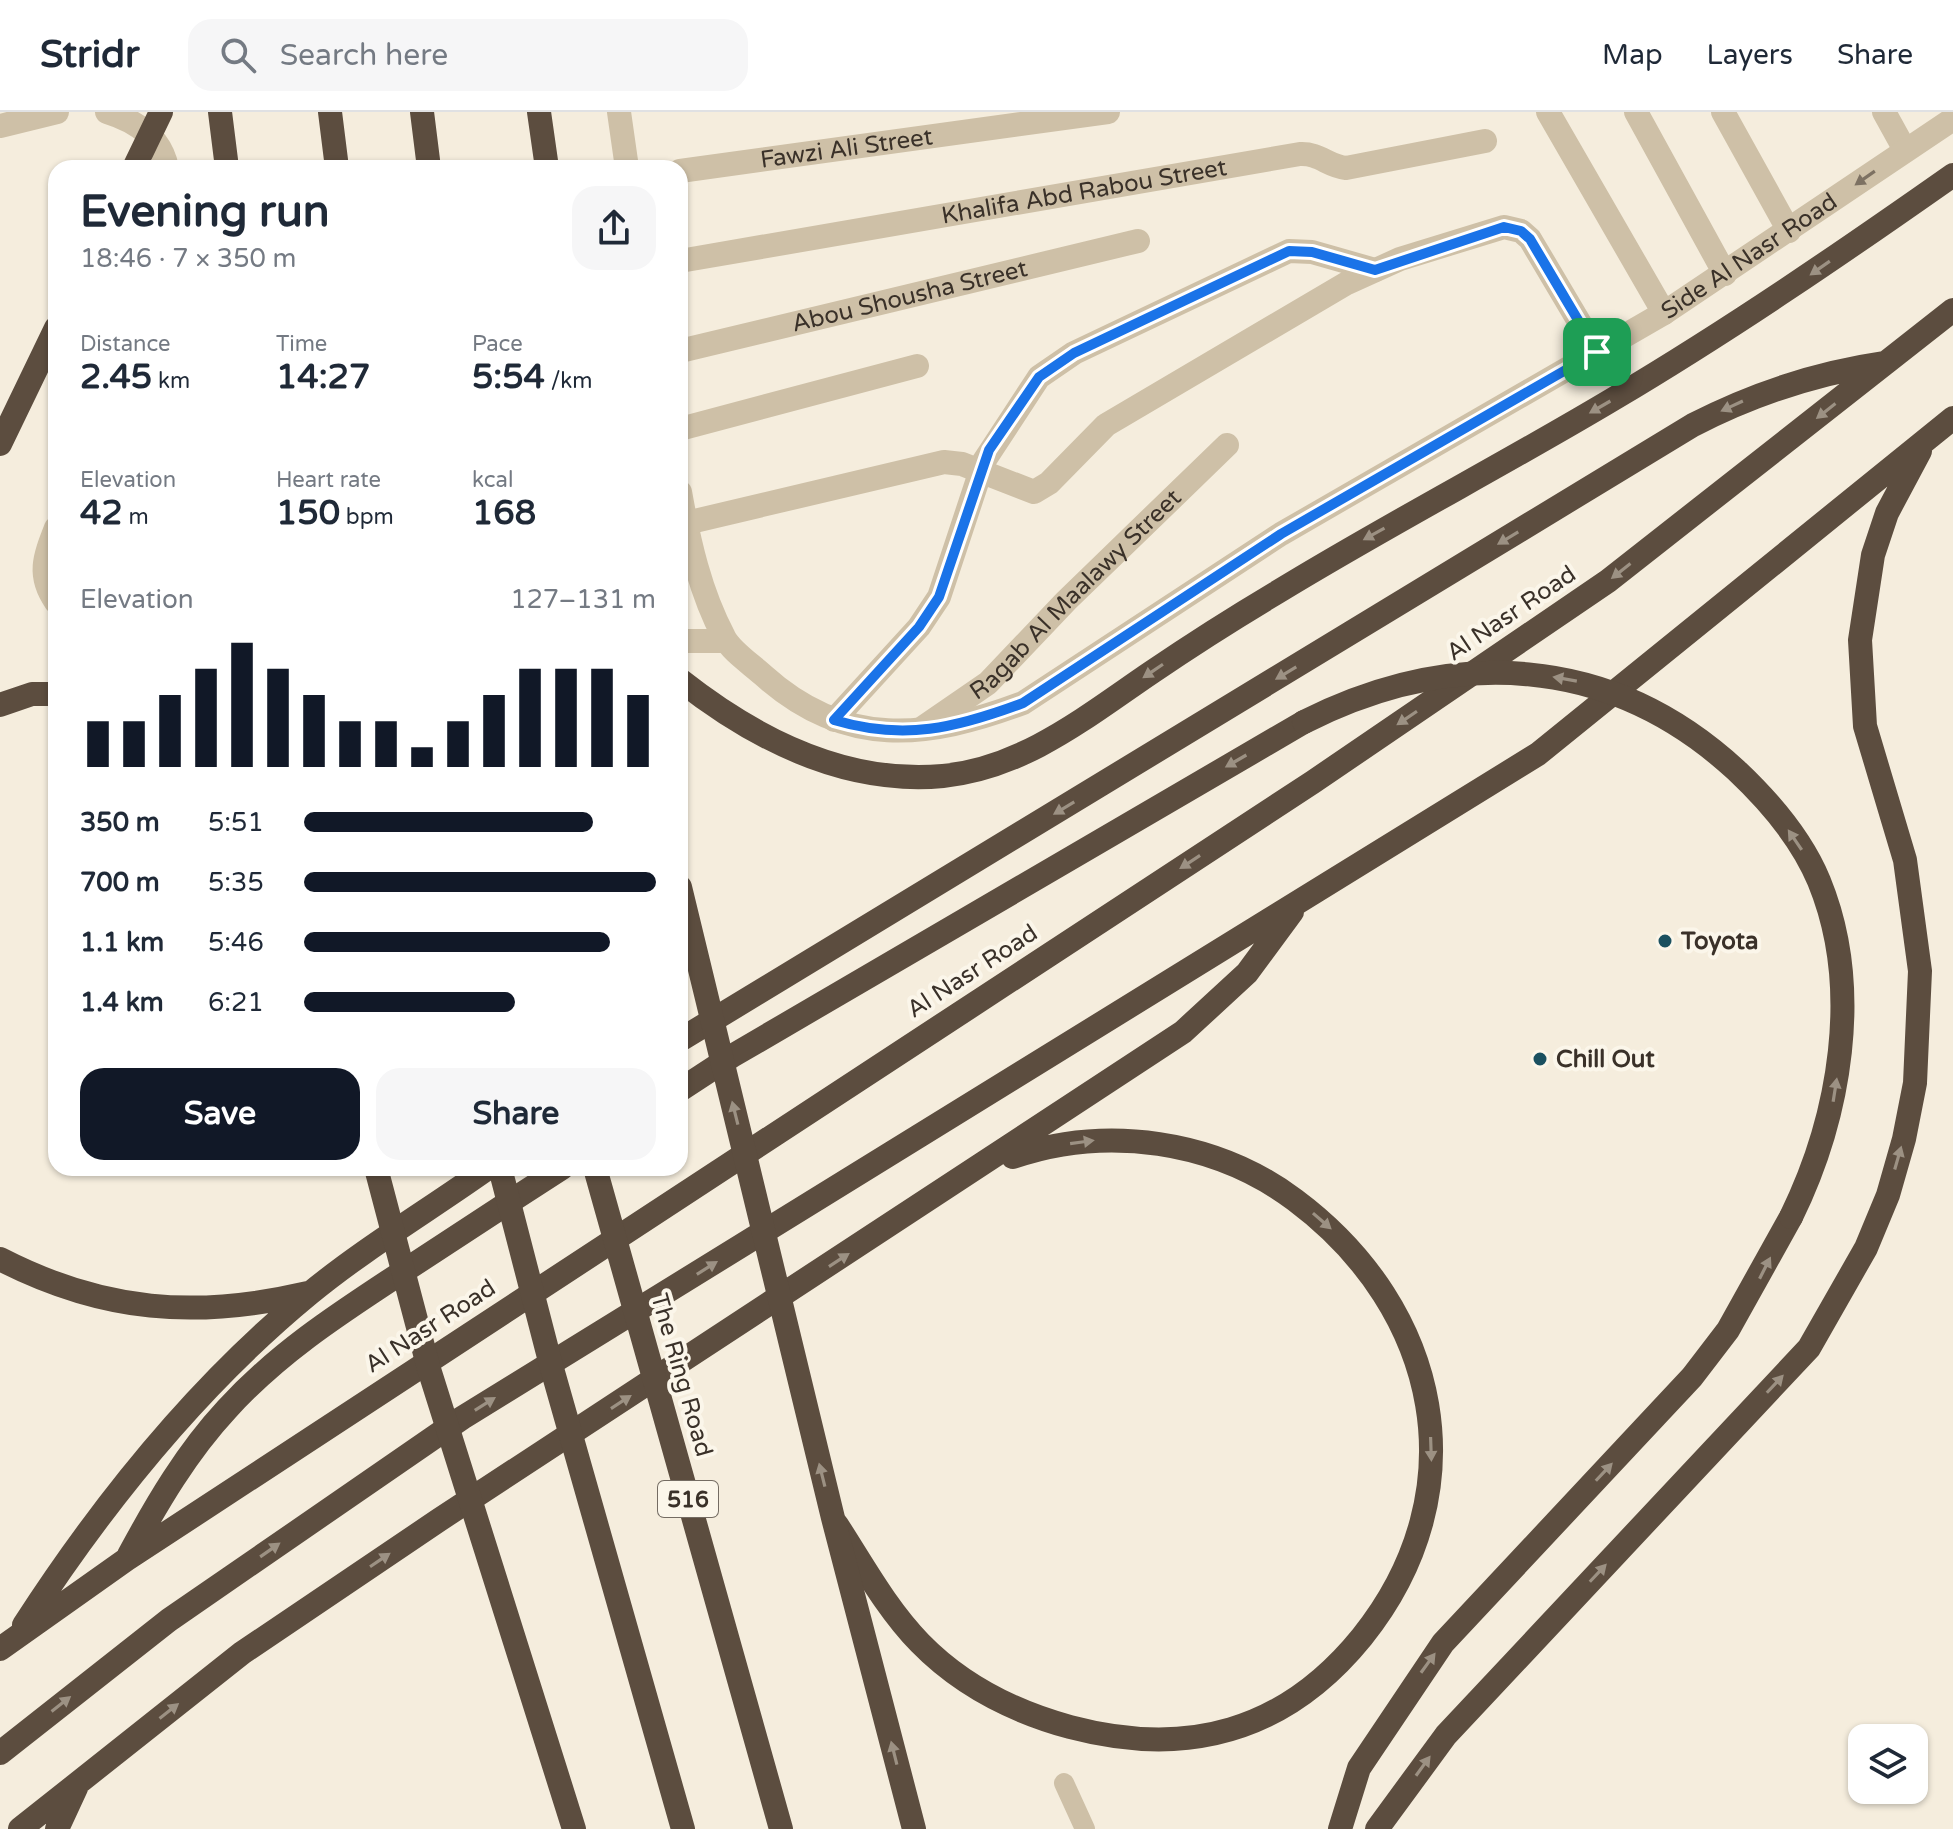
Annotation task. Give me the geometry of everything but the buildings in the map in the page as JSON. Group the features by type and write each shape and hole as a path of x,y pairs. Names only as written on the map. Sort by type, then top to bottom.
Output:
{"highway":[{"path":"138,160 161,112"},
{"path":"220,112 226,160"},
{"path":"330,112 336,160"},
{"path":"422,112 428,160"},
{"path":"539,112 546,160"},
{"path":"688,686 749,728 825,762 865,773 905,777 945,776 984,768 1022,755 1058,737 1208,634 1364,539 1523,451 1704,344 1953,175"},
{"name":"Al Nasr Road","path":"8,1643 127,1559 1325,773 1608,581 1953,310"},
{"path":"0,444 48,345"},
{"path":"688,1035 1693,425 1771,390 1809,378 1887,363"},
{"path":"0,1753 169,1620 462,1418 1538,754 1953,418"},
{"path":"1377,1829 1446,1735 1809,1348 1866,1248 1904,1139 1919,1041 1920,971 1905,860 1865,726 1860,640 1864,597 1878,541 1906,474 1928,438"},
{"path":"688,1085 732,1056 1304,722 1343,702 1384,688 1466,673 1543,675 1581,681 1653,711 1686,730 1737,771 1774,811 1799,845 1819,881 1832,927 1841,1021 1832,1107 1809,1181 1759,1280 1728,1330 1692,1377 1443,1643 1359,1768 1340,1829"},
{"path":"0,705 32,694 48,694"},
{"path":"20,1829 242,1653 439,1520 1183,1032 1247,973 1299,903"},
{"path":"688,920 833,1518 914,1829"},
{"path":"833,1518 889,1606 921,1644 960,1677 1003,1703 1050,1721 1099,1734 1143,1740 1188,1740 1233,1730 1275,1713 1313,1688 1346,1657 1379,1616 1406,1572 1424,1523 1432,1472 1431,1421 1420,1370 1399,1322 1367,1269 1326,1223 1277,1186 1221,1159 1161,1143 1100,1139 1039,1148 980,1168"},
{"path":"378,1176 429,1369 574,1829"},
{"path":"8,1643 60,1570 158,1444 211,1386 310,1293 477,1176"},
{"path":"502,1176 547,1351 683,1829"},
{"path":"127,1559 155,1506 189,1456 226,1410 269,1367 350,1304 550,1176"},
{"name":"The Ring Road","path":"597,1176 781,1829"},
{"path":"0,1259 76,1291 122,1303 169,1309 216,1309 310,1293"},
{"path":"57,1829 78,1783"}],"street":[{"path":"0,126 57,112"},
{"path":"107,112 126,118 147,132 164,152 166,160"},
{"path":"619,112 626,160"},
{"name":"Fawzi Ali Street","path":"688,170 1108,112"},
{"path":"1548,112 1664,313"},
{"path":"1636,112 1725,274"},
{"path":"1723,112 1789,231"},
{"path":"1884,112 1905,150"},
{"name":"Side Al Nasr Road","path":"725,641 782,692 834,720 871,731 916,732 979,720 1023,703 1281,534 1664,313 1953,119"},
{"name":"Khalifa Abd Rabou Street","path":"688,260 1300,154 1317,154 1331,164 1346,168 1485,141"},
{"path":"688,522 925,463 962,464 1026,491 1042,489 1118,418 1375,270 1495,229 1512,227 1530,239 1597,352"},
{"name":"Abou Shousha Street","path":"688,349 1138,241"},
{"path":"834,720 919,627 939,597 989,450 1039,377 1074,353 1289,251 1312,252 1375,270"},
{"path":"688,427 917,366"},
{"name":"Ragab Al Maalawy Street","path":"916,732 988,683 1066,601 1227,445"},
{"path":"688,531 703,590 725,641 688,641"},
{"path":"48,547 43,559 48,587"}],"lane":[{"path":"1064,1783 1085,1829"}],"place":[{"name":"Toyota","path":"1665,941"},
{"name":"Chill Out","path":"1540,1059"}],"route":[{"path":"1504,227 1521,231 1530,239 1597,352 1281,534 1023,703 979,720 916,732 871,731 834,720 919,627 939,597 989,450 1039,377 1061,359 1289,251 1312,252 1375,270 1400,259 1504,227"}]}
